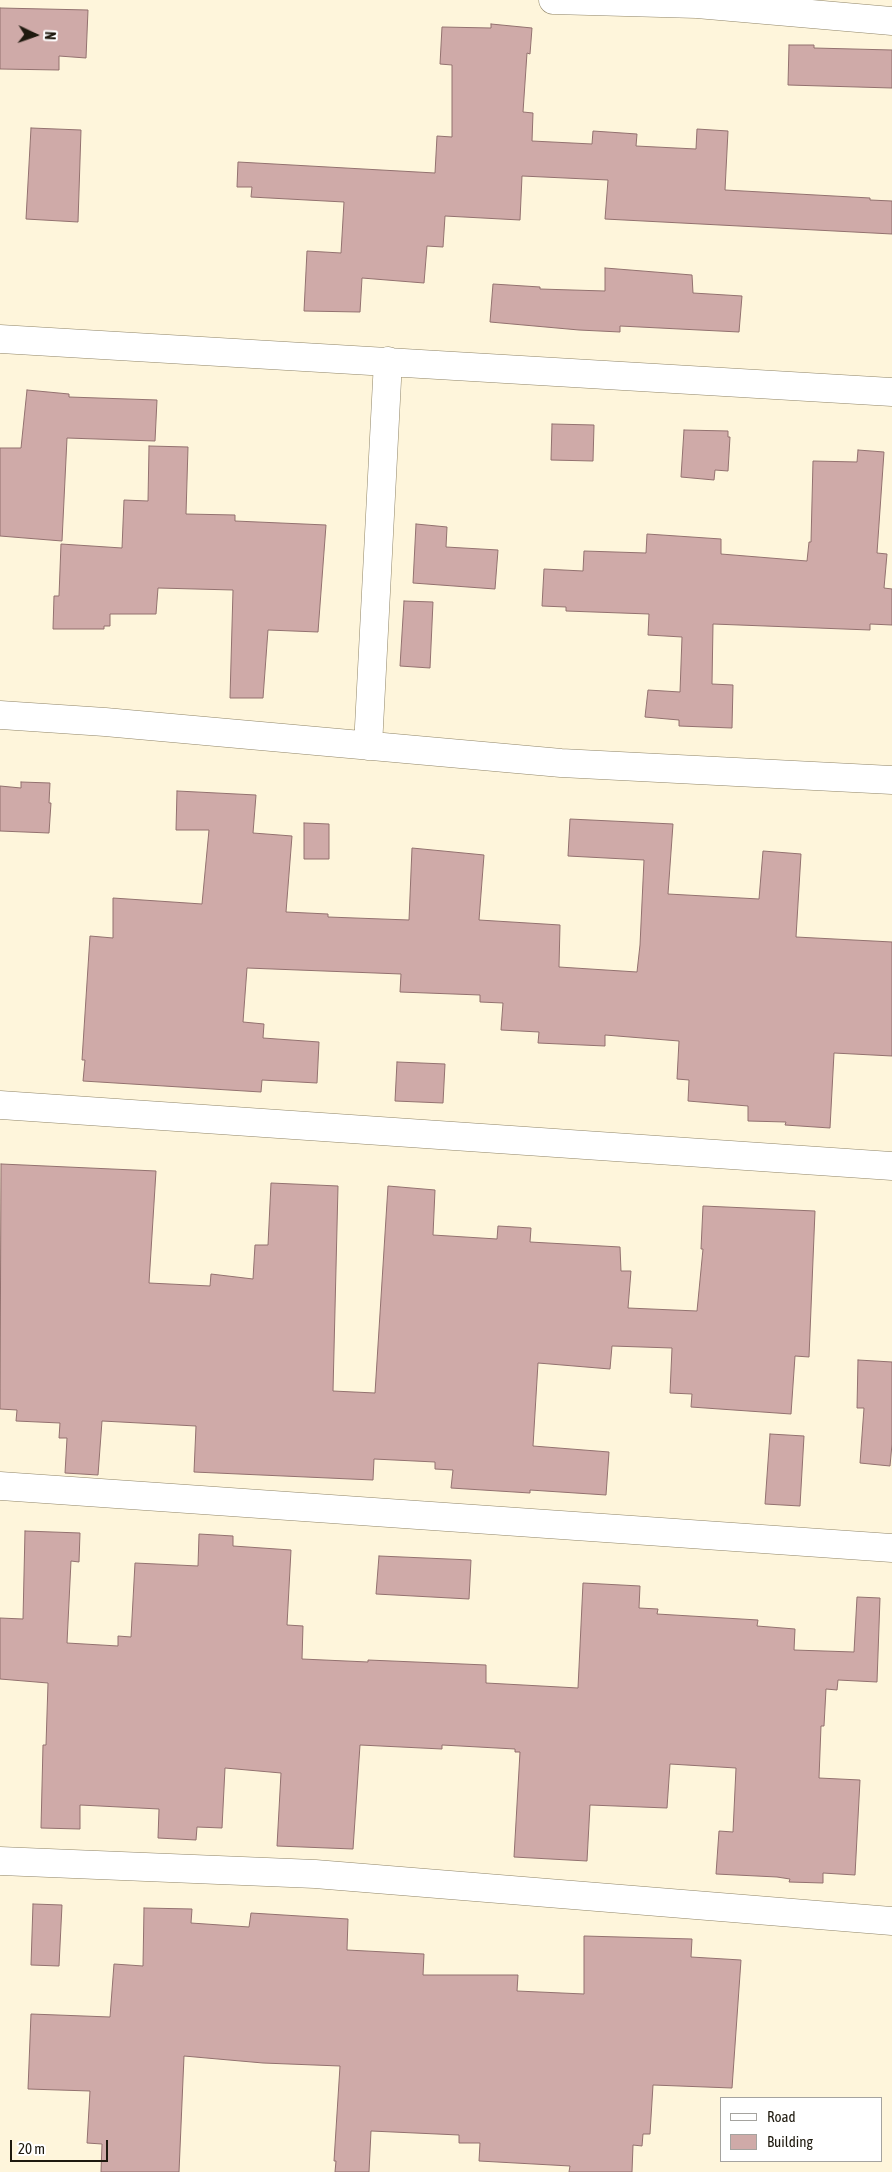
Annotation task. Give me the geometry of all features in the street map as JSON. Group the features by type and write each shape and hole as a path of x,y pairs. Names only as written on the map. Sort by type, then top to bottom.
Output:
{"street":[{"path":"552,0 697,4 892,20"},
{"path":"0,339 892,392"},
{"path":"368,746 388,361"},
{"path":"0,715 105,722 561,763 892,780"},
{"path":"0,1105 892,1166"},
{"path":"0,1486 892,1548"},
{"path":"0,1861 315,1874 892,1921"}],"building":[{"path":"0,8 88,10 86,58 59,56 59,70 0,69"},
{"path":"491,24 532,28 530,54 527,53 523,112 533,113 532,141 592,144 593,131 637,134 636,146 696,149 697,129 728,131 725,190 870,198 870,200 892,201 892,234 605,219 608,180 522,176 520,220 445,216 443,247 427,246 424,283 362,278 360,312 304,311 307,251 341,253 344,202 251,197 252,187 237,187 238,162 435,173 437,136 452,137 452,65 440,64 442,27 491,28"},
{"path":"789,45 814,45 814,48 892,50 892,88 788,85"},
{"path":"31,128 81,130 78,222 26,219"},
{"path":"605,268 692,275 693,293 742,296 739,332 620,326 620,332 490,322 493,284 540,287 540,289 605,291"},
{"path":"27,390 69,394 69,397 157,400 155,441 67,438 62,541 0,536 0,448 21,448"},
{"path":"552,424 594,425 593,461 551,460"},
{"path":"684,430 728,431 728,437 730,437 728,471 715,470 714,480 681,477"},
{"path":"149,446 188,447 186,514 235,515 235,521 326,525 318,632 268,630 263,698 230,698 233,590 158,588 156,614 110,614 110,626 104,626 104,629 53,629 54,596 59,596 61,544 122,548 124,500 148,501"},
{"path":"858,450 884,452 877,553 887,554 884,588 892,589 892,625 870,624 870,630 713,624 712,684 733,685 732,728 679,726 679,720 645,717 648,690 680,692 682,637 648,635 649,614 566,611 566,607 542,606 544,569 583,571 584,551 646,553 647,534 721,539 721,554 807,561 809,542 811,542 813,461 857,462"},
{"path":"416,524 447,527 446,547 498,550 495,589 413,583"},
{"path":"404,601 433,602 430,668 400,666"},
{"path":"21,782 50,783 49,833 0,831 0,786 21,788"},
{"path":"177,791 256,795 253,833 292,836 286,912 328,914 328,917 409,920 412,848 484,855 479,920 560,925 559,967 637,972 640,945 644,860 568,856 570,819 673,824 668,894 759,899 763,851 801,854 796,937 892,942 892,1056 834,1053 830,1128 785,1125 786,1122 748,1121 748,1106 688,1101 689,1080 677,1079 679,1041 605,1035 605,1046 538,1043 539,1032 501,1030 503,1003 480,1002 480,995 400,992 401,974 247,968 243,1022 264,1024 263,1038 319,1042 317,1083 262,1080 261,1092 83,1081 85,1060 82,1060 90,936 113,938 113,898 202,904 209,830 176,830"},
{"path":"304,823 329,824 329,859 304,859"},
{"path":"397,1062 445,1064 443,1103 395,1101"},
{"path":"1,1164 156,1171 149,1283 210,1286 211,1274 253,1279 255,1245 268,1245 271,1183 338,1186 333,1391 375,1393 388,1186 435,1190 433,1235 497,1239 498,1226 531,1228 530,1242 620,1247 621,1271 631,1271 628,1308 697,1311 703,1249 701,1249 703,1206 815,1211 809,1357 795,1356 791,1414 691,1407 692,1394 670,1393 672,1348 612,1346 610,1369 538,1363 533,1446 609,1452 606,1495 530,1490 530,1493 451,1488 453,1470 435,1469 435,1462 374,1459 373,1480 194,1472 196,1426 102,1421 98,1475 65,1473 67,1438 59,1438 60,1423 16,1421 17,1410 0,1409"},
{"path":"858,1360 892,1362 892,1444 890,1466 860,1463 864,1408 857,1408"},
{"path":"770,1434 804,1436 800,1506 765,1504"},
{"path":"25,1531 80,1533 79,1562 71,1561 67,1643 118,1646 118,1636 131,1637 135,1563 198,1566 199,1534 233,1536 233,1546 291,1550 287,1625 303,1626 302,1659 486,1665 486,1683 578,1688 583,1583 640,1586 639,1608 658,1609 657,1614 758,1620 757,1626 795,1629 794,1650 854,1652 857,1597 880,1598 877,1682 838,1680 837,1690 826,1689 824,1726 821,1726 819,1778 860,1780 855,1875 823,1873 823,1883 789,1882 790,1879 777,1877 716,1874 719,1831 733,1832 736,1768 670,1764 667,1808 590,1805 587,1861 514,1857 520,1752 515,1752 515,1749 442,1745 442,1749 360,1745 353,1849 277,1846 281,1773 225,1768 222,1828 197,1827 196,1840 158,1838 159,1809 80,1805 80,1829 41,1828 43,1745 46,1745 48,1683 0,1679 0,1618 23,1619"},
{"path":"379,1556 471,1560 469,1599 376,1594"},
{"path":"33,1904 62,1905 59,1966 31,1965"},
{"path":"144,1908 192,1909 191,1923 249,1927 251,1913 348,1919 347,1950 424,1954 423,1975 518,1975 517,1991 584,1994 584,1936 692,1939 691,1957 741,1960 732,2088 653,2085 650,2134 643,2134 642,2146 633,2145 632,2172 569,2172 570,2166 479,2161 480,2143 459,2143 459,2135 371,2131 369,2172 335,2172 336,2161 334,2161 340,2066 263,2063 184,2056 179,2172 101,2172 102,2144 87,2143 90,2091 28,2089 31,2014 110,2017 114,1964 143,1966"}]}
